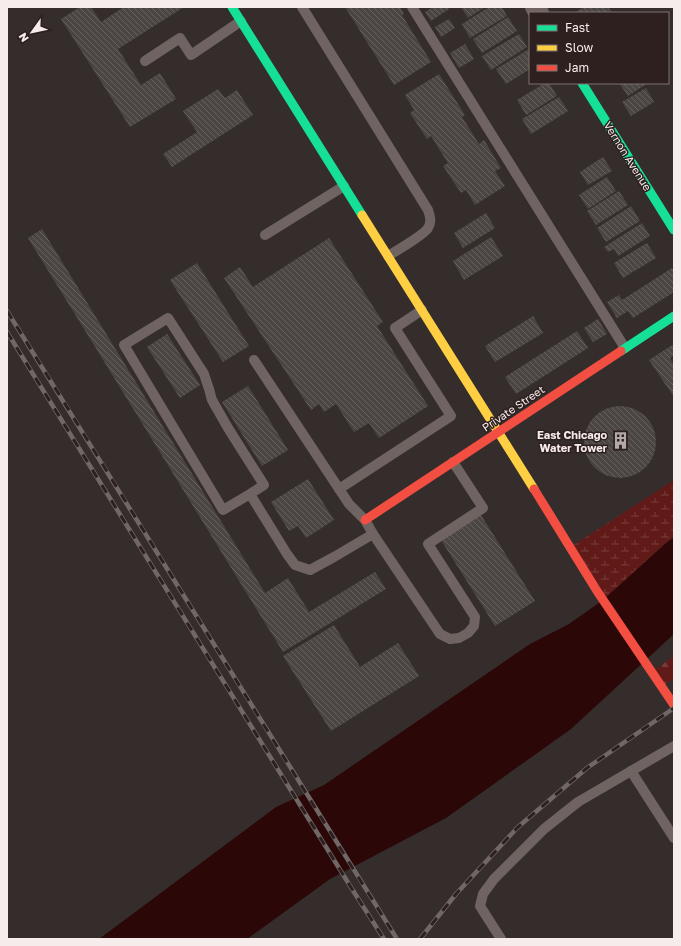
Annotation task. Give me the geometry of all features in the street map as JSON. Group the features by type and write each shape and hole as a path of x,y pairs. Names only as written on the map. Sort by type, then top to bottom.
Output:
{"main road":[{"path":"232,7 598,591 674,705"},
{"name":"Vernon Avenue","path":"583,84 674,230"},
{"name":"Private Street","path":"366,520 674,316"}],"lane":[{"path":"302,7 428,210 430,222 428,229 423,234 388,256"},
{"path":"412,7 625,348"},
{"path":"145,61 180,38 191,55 241,21"},
{"path":"264,235 344,186"},
{"path":"339,489 451,416 395,328 422,310"},
{"path":"168,318 204,374 212,400 264,485 250,494 223,510 124,345 168,318"},
{"path":"254,360 349,504 366,520 373,534 440,634 450,639 459,638 468,633 474,626 475,617 428,544 483,508 453,462"},
{"path":"250,494 295,565 310,570 373,534"},
{"path":"501,939 480,906 483,894 494,879 544,829 578,802 674,746"},
{"path":"631,771 674,838"}],"green space":[{"path":"674,480 674,537 603,600 572,546"},
{"path":"674,656 674,679 662,686 652,672"}],"shaded area":[{"path":"674,537 674,634 571,729 446,818 330,879 247,939 99,939 276,807 324,785 530,644 569,624 603,600"}],"building":[{"path":"80,7 91,7 101,22 124,7 184,7 118,49 141,85 160,73 176,99 130,127 61,19"},
{"path":"345,7 400,7 404,14 402,15 431,62 394,85"},
{"path":"433,7 448,7 449,9 431,21 425,12"},
{"path":"461,7 485,7 468,18"},
{"path":"489,7 502,7 507,16 470,38 462,24"},
{"path":"584,7 608,7 611,12 576,12"},
{"path":"508,17 517,31 482,53 473,39"},
{"path":"449,19 455,28 441,37 435,27"},
{"path":"519,34 527,47 491,70 482,56"},
{"path":"465,44 474,59 459,68 450,53"},
{"path":"529,49 529,70 506,84 496,69"},
{"path":"439,74 465,115 462,117 479,144 484,140 501,168 495,171 505,186 475,205 466,190 461,193 443,166 448,163 431,136 427,139 410,113 414,110 405,95"},
{"path":"543,84 550,84 557,96 526,115 517,100"},
{"path":"620,84 646,84 628,96"},
{"path":"646,88 654,102 631,116 622,102"},
{"path":"218,89 225,98 237,90 253,115 172,167 163,154 197,132 183,111"},
{"path":"559,97 568,111 531,134 522,119"},
{"path":"603,157 612,171 588,185 580,172"},
{"path":"607,177 616,191 588,209 579,195"},
{"path":"619,191 628,205 596,225 587,211"},
{"path":"631,206 640,221 606,242 597,228"},
{"path":"486,213 495,228 463,248 454,233"},
{"path":"642,223 650,236 618,256 614,249 608,252 604,247"},
{"path":"42,229 265,593 288,578 309,612 375,572 386,589 283,652 28,238"},
{"path":"491,237 503,256 464,280 453,261"},
{"path":"329,238 383,322 377,326 428,406 379,438 369,423 354,432 336,404 324,412 319,404 311,410 224,278 240,267 253,287"},
{"path":"647,243 656,258 623,278 614,263"},
{"path":"197,263 249,346 223,362 170,280"},
{"path":"672,268 674,270 674,292 633,318 628,311 617,318 607,302 619,295 622,300"},
{"path":"533,316 543,333 495,362 485,346"},
{"path":"598,319 607,334 593,342 584,328"},
{"path":"577,331 588,348 516,394 505,377"},
{"path":"167,334 200,385 180,398 147,347"},
{"path":"674,344 674,355 670,358 674,365 674,397 649,360"},
{"path":"248,386 288,450 262,466 222,402"},
{"name":"East Chicago Water Tower","path":"620,406 640,412 650,422 656,442 650,462 640,472 620,478 600,472 590,462 584,442 590,422 600,412"},
{"path":"308,479 334,520 306,538 298,526 289,531 271,502"},
{"path":"481,515 535,601 495,626 441,540"},
{"path":"334,625 360,667 398,643 419,676 331,731 283,656"}],"railway":[{"path":"7,311 397,939"},
{"path":"7,332 384,939"},
{"path":"420,939 456,894 518,827 587,768 674,708"}],"traffic: fast":[{"path":"232,7 362,215"},
{"path":"583,84 674,230"},
{"path":"621,351 674,316"}],"traffic: slow":[{"path":"362,215 534,489"}],"traffic: jam":[{"path":"365,520 621,351"},
{"path":"534,489 597,591 674,705"}],"place":[{"name":"East Chicago Water Tower","path":"620,440"}]}
